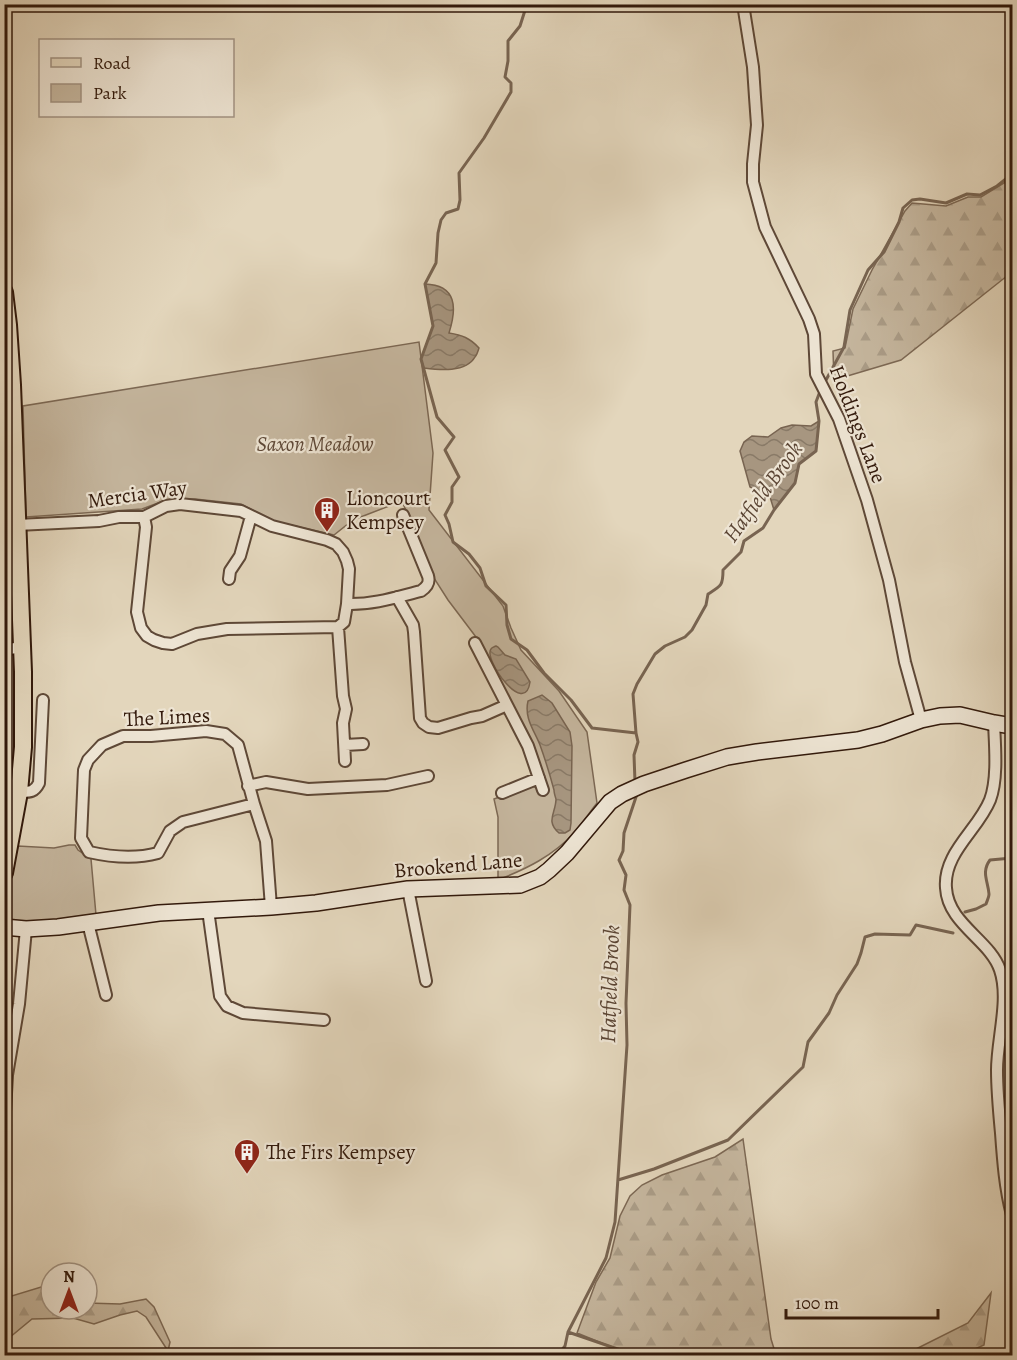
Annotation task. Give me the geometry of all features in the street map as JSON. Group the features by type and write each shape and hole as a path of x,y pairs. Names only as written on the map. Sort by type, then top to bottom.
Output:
{"main road":[{"path":"4,292 12,385 17,525 13,649 23,747 19,792 4,873"}],"street":[{"name":"Holdings Lane","path":"743,4 754,77 757,125 753,182 757,200 765,227 809,319 814,333 816,374 839,420 867,500 889,580 905,662 921,720"},
{"name":"Mercia Way","path":"17,525 144,517 166,506 180,504 241,511 272,526 336,544 343,552 349,569 344,622 338,627 346,709 345,761"},
{"path":"347,603 362,604 426,588 429,579 403,514"},
{"path":"229,579 230,571 240,556 251,516"},
{"path":"144,517 146,527 137,612 141,628 147,636 154,640 172,644 197,634 227,629 338,627"},
{"path":"397,597 414,632 420,718 423,723 429,727 438,728 483,716 507,705"},
{"path":"475,643 528,746 543,790"},
{"path":"19,792 36,789 39,783 43,700"},
{"name":"Brookend Lane","path":"4,927 26,929 159,913 316,903 408,889 526,884 540,877 567,853 610,802 622,794 644,784 727,757 858,740 940,716 960,715 1012,726"},
{"path":"994,723 995,762 991,797 950,863 946,874 946,889 952,909 995,959 1002,977 1004,996 997,1070 1004,1164 1012,1215"},
{"name":"The Limes","path":"254,804 183,822 170,831 158,853 144,857 89,852 81,838 84,770 88,760 102,745 123,736 151,736 206,730 225,734 237,745 266,841 271,907"},
{"path":"345,745 363,744"},
{"path":"249,786 266,782 308,789 387,785 428,776"},
{"path":"502,793 539,778"},
{"path":"408,889 426,981"},
{"path":"208,910 220,996 227,1006 243,1013 324,1020"},
{"path":"88,923 106,995"},
{"path":"4,1130 7,1075 19,1004 26,929"}],"green space":[{"path":"1012,178 1012,272 901,360 834,380 833,351 845,348 853,309 872,270 905,211 912,203 946,206 968,197 981,197"},
{"name":"Saxon Meadow","path":"419,342 433,453 429,510 503,606 521,650 559,691 587,732 597,803 574,833 548,855 498,880 498,817 494,799 542,781 531,744 504,687 479,641 432,575 402,501 353,520 334,535 273,521 241,504 195,499 166,500 142,509 26,517 23,406"},
{"path":"75,845 91,859 96,915 37,922 25,922 6,917 5,903 18,846 54,848"},
{"path":"743,1139 771,1339 776,1355 631,1355 577,1333 596,1282 610,1258 620,1216 630,1196 642,1185 662,1175 715,1157"},
{"path":"39,1288 39,1319 32,1319 9,1338 12,1355 5,1355 5,1298"},
{"path":"991,1293 984,1345 966,1353 945,1349 930,1355 904,1355 968,1323"},
{"path":"146,1299 154,1307 170,1342 168,1351 146,1317 137,1311 94,1324 84,1321 99,1321 99,1303 120,1304"}],"water":[{"path":"425,284 436,285 449,293 453,315 449,333 466,338 479,348 476,356 465,366 452,369 424,368 421,359 433,326"},
{"path":"819,421 816,451 799,464 795,483 774,510 770,497 750,487 740,451 744,442 752,436 768,437 781,428 792,425 811,426"},
{"path":"496,646 505,655 516,659 530,682 527,691 521,693 513,690 499,673 490,655 491,648"},
{"path":"542,695 552,703 570,732 572,746 571,823 570,830 565,833 559,833 553,825 552,817 556,804 554,790 542,750 527,713 528,701"}],"waterway":[{"path":"527,4 520,26 508,41 505,77 511,83 511,92 484,138 459,173 458,209 446,213 441,220 436,263 425,284 433,326 421,359 437,417 454,437 445,450 459,477 452,487 452,502 445,515 453,542 469,554 480,568 486,586 506,605 507,625 511,639 527,650 592,728 636,733"},
{"name":"Hatfield Brook","path":"826,380 844,347 850,310 868,270 884,252 899,222 903,208 912,200 946,203 967,194 980,195 997,186 1012,174"},
{"name":"Hatfield Brook","path":"635,782 634,755 638,742 633,694 637,684 655,654 665,646 685,637 692,630 706,605 708,594 722,583 723,570 741,552 744,541 763,528 795,483 799,464 816,451 819,421 816,402 819,394"},
{"name":"Hatfield Brook","path":"557,1356 565,1346 568,1332 606,1258 615,1222 627,1045 626,1003 630,905 624,890 626,875 619,860 623,851 624,833 637,794"},
{"name":"Hatfield Brook","path":"965,912 986,904 989,894 985,873 990,860 1012,858"},
{"name":"Hatfield Brook","path":"618,1180 654,1169 728,1140 803,1067 808,1042 829,1013 837,995 857,964 865,937 875,934 910,935 916,925 953,933"},
{"path":"568,1332 638,1356"}],"place":[{"name":"Lioncourt Kempsey","path":"327,533"},
{"name":"The Firs Kempsey","path":"247,1175"}]}
